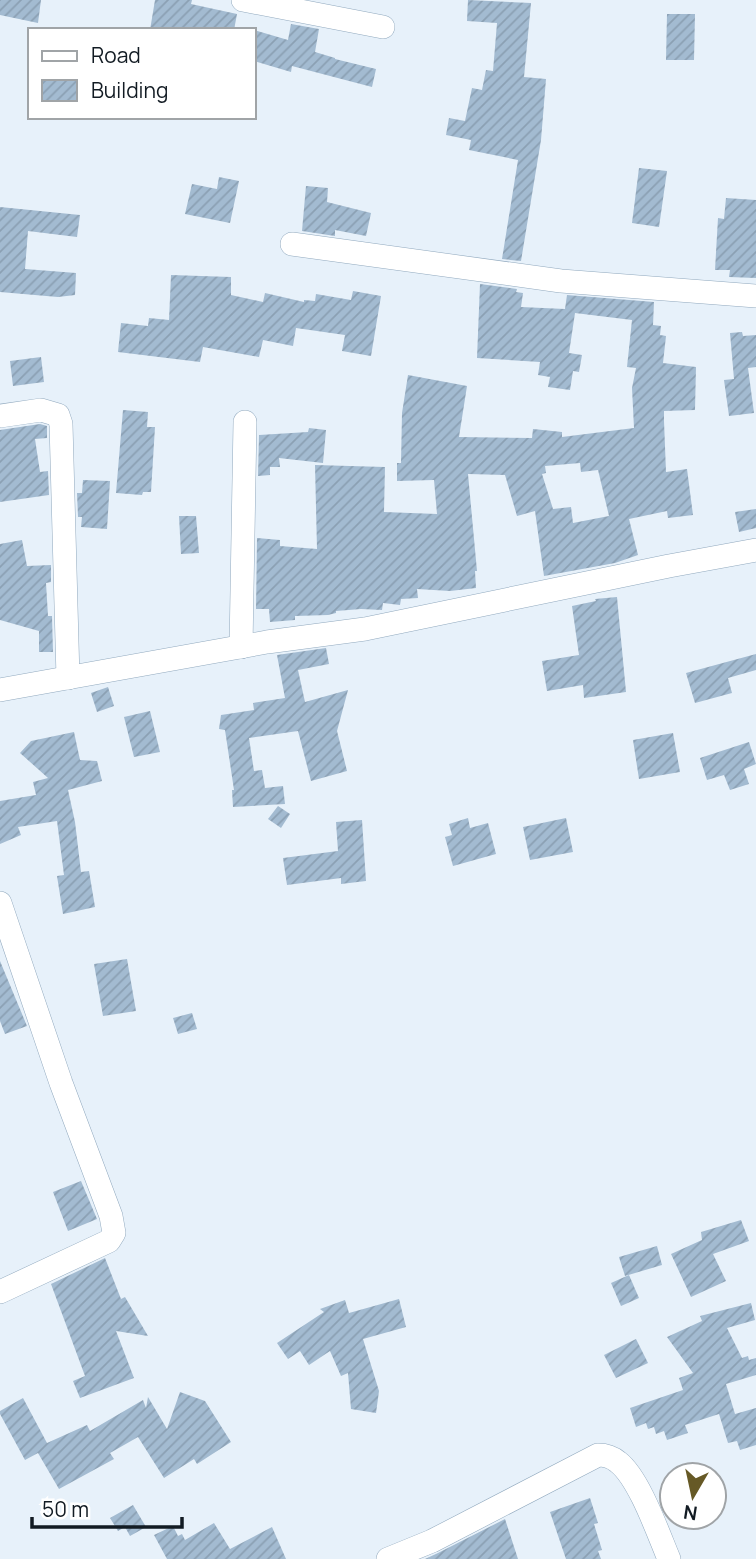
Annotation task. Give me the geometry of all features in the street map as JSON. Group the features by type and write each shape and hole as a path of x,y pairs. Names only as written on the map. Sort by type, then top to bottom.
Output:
{"street":[{"path":"243,0 383,27"},
{"path":"292,244 561,281 756,296"},
{"path":"0,416 41,410 58,415 61,424 68,678"},
{"path":"241,647 245,422"},
{"path":"0,690 241,647 365,629 756,550"},
{"path":"0,903 61,1083 111,1216 114,1233 109,1241 0,1292"},
{"path":"388,1559 432,1541 598,1455 607,1455 625,1468 650,1512 669,1559"}],"building":[{"path":"0,0 41,0 38,23 0,15"},
{"path":"155,0 192,0 191,4 237,14 234,28 150,28"},
{"path":"468,0 531,3 524,77 546,79 541,140 521,261 502,259 518,160 469,150 471,140 446,135 449,118 465,121 472,88 482,90 486,70 493,71 497,23 467,21"},
{"path":"667,14 695,14 694,60 666,60"},
{"path":"291,24 319,29 315,52 376,69 372,87 292,66 291,72 256,62 256,31 288,40"},
{"path":"639,168 667,171 659,227 632,223"},
{"path":"219,177 239,181 230,223 185,214 192,184 217,189"},
{"path":"306,186 328,188 327,202 371,213 366,236 335,230 335,236 302,231"},
{"path":"726,198 756,200 756,278 729,277 730,270 715,270 718,218 724,219"},
{"path":"0,207 80,215 77,237 28,231 25,269 76,273 75,295 58,297 0,292"},
{"path":"171,275 231,277 231,295 263,302 265,293 304,302 315,301 316,294 351,300 353,291 381,296 371,356 342,351 345,335 296,328 293,346 263,340 259,357 203,347 200,362 118,352 121,323 148,326 149,318 169,320"},
{"path":"480,284 517,289 516,292 523,293 521,307 565,309 567,295 654,302 653,325 661,326 660,335 666,336 663,363 696,367 695,410 664,411 666,472 687,469 693,515 668,518 667,511 629,519 638,555 615,563 544,576 535,511 517,516 505,475 468,474 477,571 476,588 450,591 417,589 418,598 401,599 400,605 383,603 382,610 336,611 328,615 295,616 295,620 270,622 269,609 256,609 257,538 280,540 280,546 317,549 315,465 385,467 384,512 437,514 434,480 397,481 397,463 401,463 402,413 408,375 467,386 459,437 532,438 533,429 562,432 562,437 634,428 632,388 636,368 627,367 632,320 575,313 569,353 582,355 579,372 573,371 570,390 548,387 550,377 538,375 540,362 477,358","holes":["580,463 581,472 598,470 609,516 573,523 571,507 553,509 542,474 546,473 545,466"]},
{"path":"742,332 743,336 756,335 756,367 748,368 754,413 729,416 724,380 734,379 730,333"},
{"path":"41,357 44,382 13,386 10,361"},
{"path":"123,410 148,412 147,427 155,427 151,492 143,492 142,495 116,493"},
{"path":"40,424 47,426 47,438 35,439 40,472 48,471 49,495 0,502 0,430"},
{"path":"309,428 326,430 323,463 279,458 280,467 270,467 270,475 258,476 259,435 308,432"},
{"path":"83,480 110,481 107,529 81,527 82,517 78,517 77,493 82,493"},
{"path":"756,509 756,528 739,532 735,512"},
{"path":"179,516 196,516 199,553 181,554"},
{"path":"22,540 27,566 51,565 51,582 46,583 48,616 52,616 53,652 39,652 39,631 0,620 0,544"},
{"path":"617,597 626,692 584,698 583,685 547,691 542,661 579,655 572,606 596,601 595,599"},
{"path":"326,648 329,664 298,670 305,702 348,690 337,731 347,771 311,781 298,731 249,738 254,771 262,770 265,788 283,786 285,804 233,807 234,790 225,730 219,729 221,715 254,710 253,703 285,698 277,655"},
{"path":"756,654 756,670 728,678 732,693 695,703 686,673"},
{"path":"108,687 114,706 97,712 91,693"},
{"path":"150,711 160,752 134,757 124,717"},
{"path":"74,732 80,760 97,761 102,781 68,790 81,872 89,871 95,907 63,914 57,876 64,875 57,821 18,827 21,835 0,844 0,801 36,795 33,782 48,778 20,753 31,741"},
{"path":"673,733 680,772 639,779 633,740"},
{"path":"749,742 756,764 744,769 749,784 730,790 724,775 707,780 700,758"},
{"path":"278,806 290,814 281,828 268,819"},
{"path":"468,818 470,828 488,823 496,854 453,866 445,837 452,835 449,824"},
{"path":"566,818 573,852 530,860 523,827"},
{"path":"362,820 366,881 341,884 341,878 287,885 283,858 338,851 336,822"},
{"path":"127,959 136,1011 103,1016 94,964"},
{"path":"0,961 27,1026 5,1034 0,1021"},
{"path":"192,1013 197,1029 178,1034 173,1018"},
{"path":"81,1181 97,1219 68,1231 53,1192"},
{"path":"741,1220 749,1241 713,1254 726,1281 691,1297 671,1254 702,1240 701,1232"},
{"path":"657,1246 662,1265 625,1276 619,1257"},
{"path":"105,1258 121,1299 125,1297 148,1336 116,1331 134,1378 80,1398 73,1381 85,1376 51,1284"},
{"path":"629,1275 639,1298 621,1306 611,1283"},
{"path":"399,1299 406,1327 363,1339 379,1391 376,1413 351,1409 348,1373 341,1376 330,1351 309,1365 300,1351 288,1359 277,1343 324,1312 320,1309 345,1300 349,1313"},
{"path":"751,1303 755,1320 727,1328 742,1358 756,1358 756,1375 726,1384 735,1414 756,1408 756,1445 740,1450 737,1441 728,1443 719,1414 685,1425 688,1433 667,1440 664,1431 656,1434 654,1427 648,1429 646,1423 636,1427 630,1408 683,1390 679,1378 693,1373 667,1337 702,1321 700,1316"},
{"path":"636,1339 648,1363 616,1378 604,1355"},
{"path":"180,1392 205,1401 231,1442 197,1464 194,1459 164,1478 138,1437 110,1453 114,1459 59,1489 38,1453 25,1460 0,1414 0,1411 23,1398 47,1443 87,1425 90,1431 143,1400 146,1408 148,1397 167,1429"},
{"path":"590,1498 598,1523 594,1524 602,1550 598,1551 601,1559 566,1559 550,1512"},
{"path":"133,1505 146,1527 130,1536 125,1527 118,1531 110,1518"},
{"path":"505,1519 518,1559 425,1559 438,1553"},
{"path":"214,1523 230,1549 272,1527 286,1559 167,1559 154,1535 173,1526 178,1536 182,1534 185,1540"}]}
